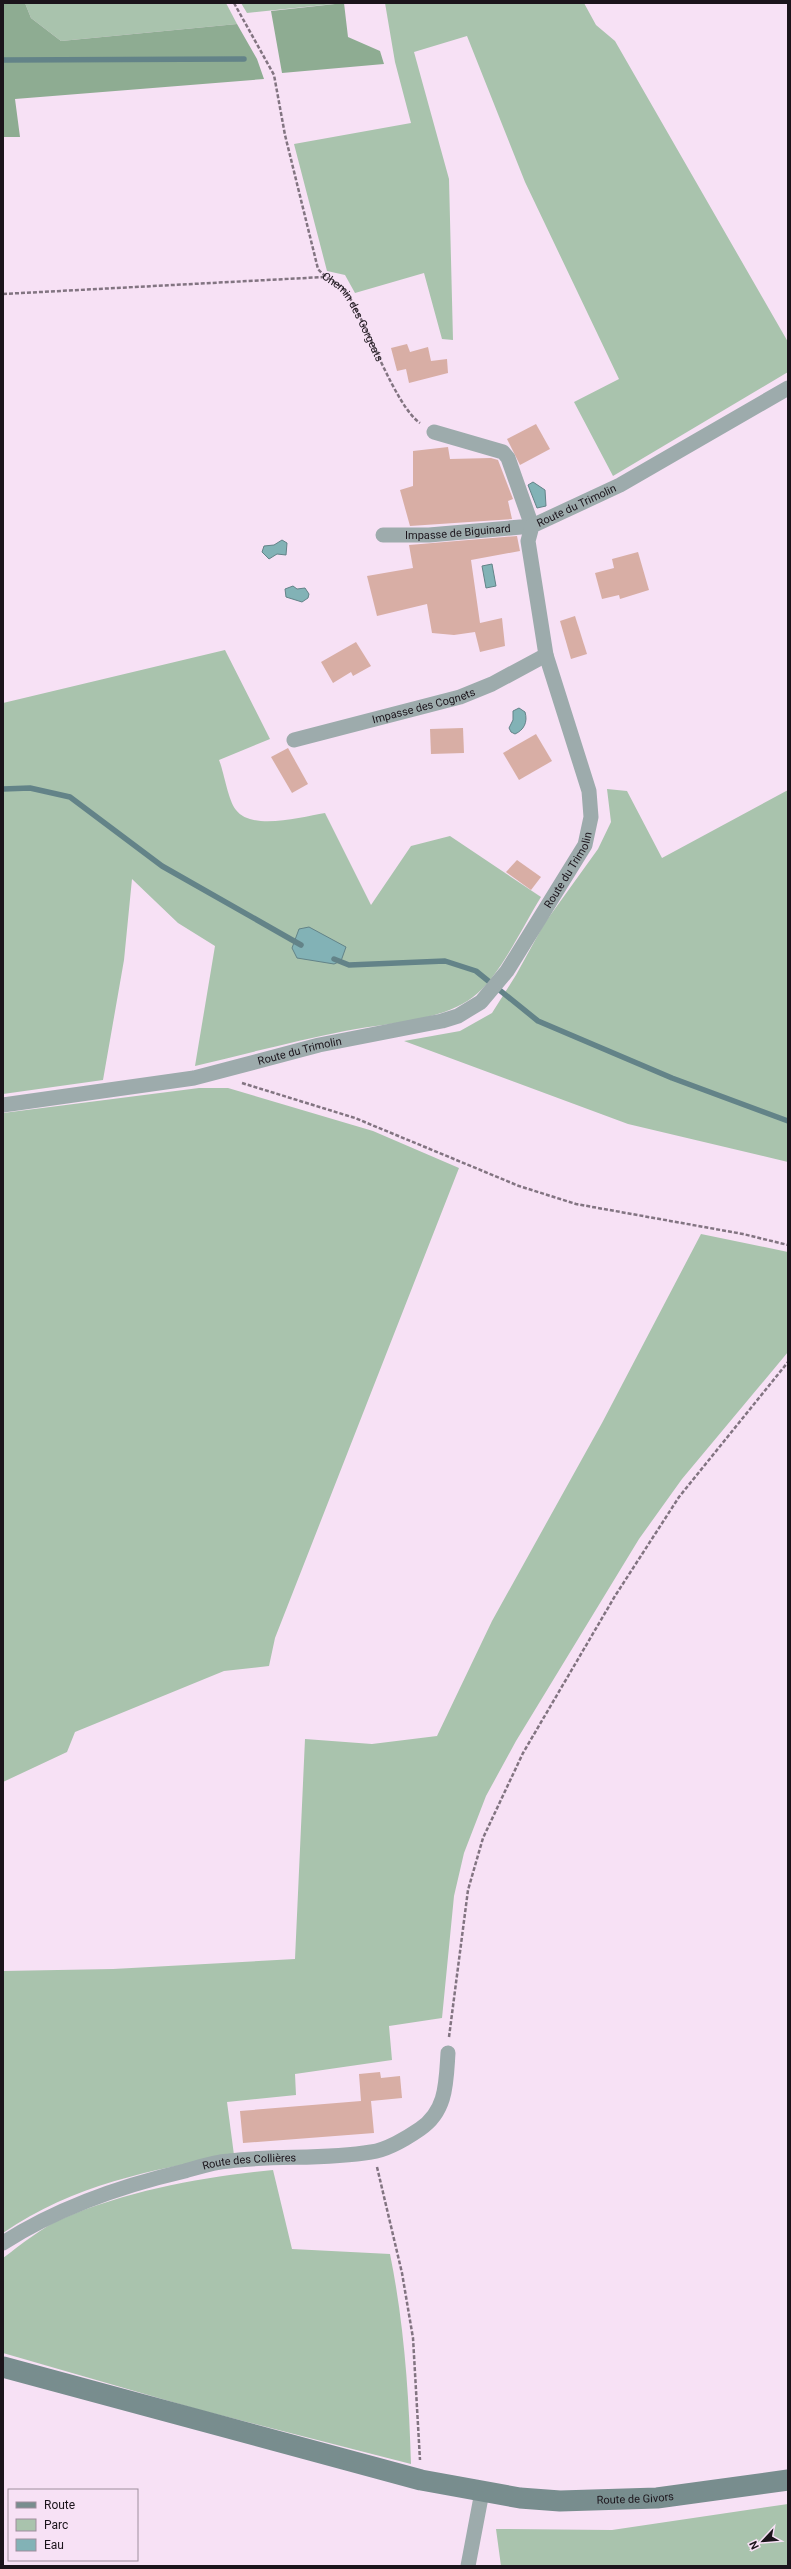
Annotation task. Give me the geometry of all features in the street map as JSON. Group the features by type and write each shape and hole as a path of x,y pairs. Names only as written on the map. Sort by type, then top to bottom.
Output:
{"street":[{"name":"Route du Trimolin","path":"3,1105 222,1072 318,1045 426,1025 458,1016 481,1002 496,986 585,845 591,817 589,791 546,655 528,541 532,526 620,485 788,388"},
{"path":"434,432 503,452 508,458 532,526"},
{"name":"Impasse de Biguinard","path":"383,535 429,535 532,526"},
{"name":"Impasse des Cognets","path":"294,740 460,696 492,684 546,655"},
{"name":"Route des Collières","path":"3,2243 26,2228 85,2200 164,2175 228,2161 372,2152 420,2129 432,2119 439,2109 446,2091 448,2053"},
{"name":"Route de Givors","path":"3,2367 421,2480 482,2492 560,2501 607,2501 657,2498 788,2480"},
{"path":"468,2566 482,2492"}],"path":[{"name":"Chemin des Gorgeats","path":"234,3 274,74 285,135 318,269 325,278 341,286 347,293 396,391 416,420 434,432"},
{"path":"3,294 325,278"},
{"path":"222,1072 247,1086 311,1103 355,1118 519,1186 576,1204 743,1234 788,1245"},
{"path":"448,2053 468,1890 483,1838 522,1753 615,1596 679,1497 788,1362"},
{"path":"372,2152 402,2273 413,2338 421,2480"}],"green space":[{"path":"25,3 226,3 237,24 61,41 31,18"},
{"path":"241,3 343,3 247,13"},
{"path":"385,3 584,3 596,25 615,41 788,342 788,372 613,476 574,402 619,379 525,182 467,36 414,52 449,179 453,340 442,339 424,273 355,293 345,275 327,271 294,144 411,123 395,62"},
{"path":"225,650 270,739 219,760 228,793 233,805 243,816 253,820 278,821 325,813 371,905 411,846 450,836 541,897 510,951 492,977 473,997 460,1005 429,1017 326,1035 195,1066 215,946 178,923 132,879 124,960 103,1080 3,1094 3,703"},
{"path":"607,789 627,791 662,858 788,790 788,1162 628,1124 404,1041 460,1031 492,1013 516,975 544,924 598,849 611,822"},
{"path":"199,1088 228,1088 373,1131 459,1168 275,1638 269,1666 224,1671 75,1732 67,1752 3,1782 3,1113"},
{"path":"701,1234 788,1252 788,1352 682,1479 639,1539 516,1741 486,1796 464,1853 454,1896 442,2018 389,2026 392,2060 295,2074 296,2095 227,2102 234,2155 143,2173 114,2181 57,2202 30,2216 3,2233 3,1971 113,1969 295,1959 305,1739 372,1744 437,1736 492,1621 602,1423"},
{"path":"273,2170 292,2249 390,2254 399,2306 405,2359 411,2464 200,2410 3,2353 3,2258 40,2231 64,2218 89,2208 141,2192 194,2181"},
{"path":"788,2504 788,2566 501,2566 496,2529 612,2530"}],"shaded area":[{"path":"3,3 25,3 31,18 61,41 237,24 257,59 264,79 15,99 20,137 4,137"},
{"path":"344,3 348,37 380,51 384,64 282,73 271,11"}],"water":[{"path":"533,482 545,490 546,506 537,508 528,485"},
{"path":"282,540 287,543 286,555 277,554 269,559 262,552 264,546 274,545"},
{"path":"492,564 496,586 486,588 482,566"},
{"path":"293,586 297,589 305,588 309,594 308,598 302,602 286,597 285,589"},
{"path":"519,708 525,712 526,722 523,728 515,734 511,732 509,728 513,720 513,711"},
{"path":"309,927 346,947 341,961 334,964 297,958 292,948 299,929"}],"building":[{"path":"407,344 410,352 428,347 431,361 447,359 448,373 409,383 406,369 397,371 391,348"},
{"path":"536,424 550,449 520,465 507,439"},
{"path":"448,447 450,459 491,458 498,460 513,499 508,501 512,519 410,526 400,490 413,486 413,451"},
{"path":"517,536 520,551 471,560 480,623 502,618 505,646 480,652 475,632 454,635 432,633 427,604 377,616 367,576 413,568 409,545"},
{"path":"638,552 649,590 620,599 619,595 602,599 595,573 614,568 612,559"},
{"path":"575,616 587,654 571,659 560,621"},
{"path":"356,642 371,666 353,676 351,672 333,683 321,662"},
{"path":"463,728 464,753 431,754 430,729"},
{"path":"536,734 552,761 519,780 503,753"},
{"path":"288,748 308,784 292,793 271,757"},
{"path":"517,860 541,877 531,890 506,872"},
{"path":"380,2072 381,2078 400,2076 402,2098 371,2101 374,2133 243,2143 240,2111 361,2101 359,2074"}],"waterway":[{"path":"3,60 244,59"},
{"path":"3,789 30,788 70,797 162,866 301,945"},
{"path":"334,959 349,965 445,961 476,971 538,1021 672,1078 788,1121"}]}
